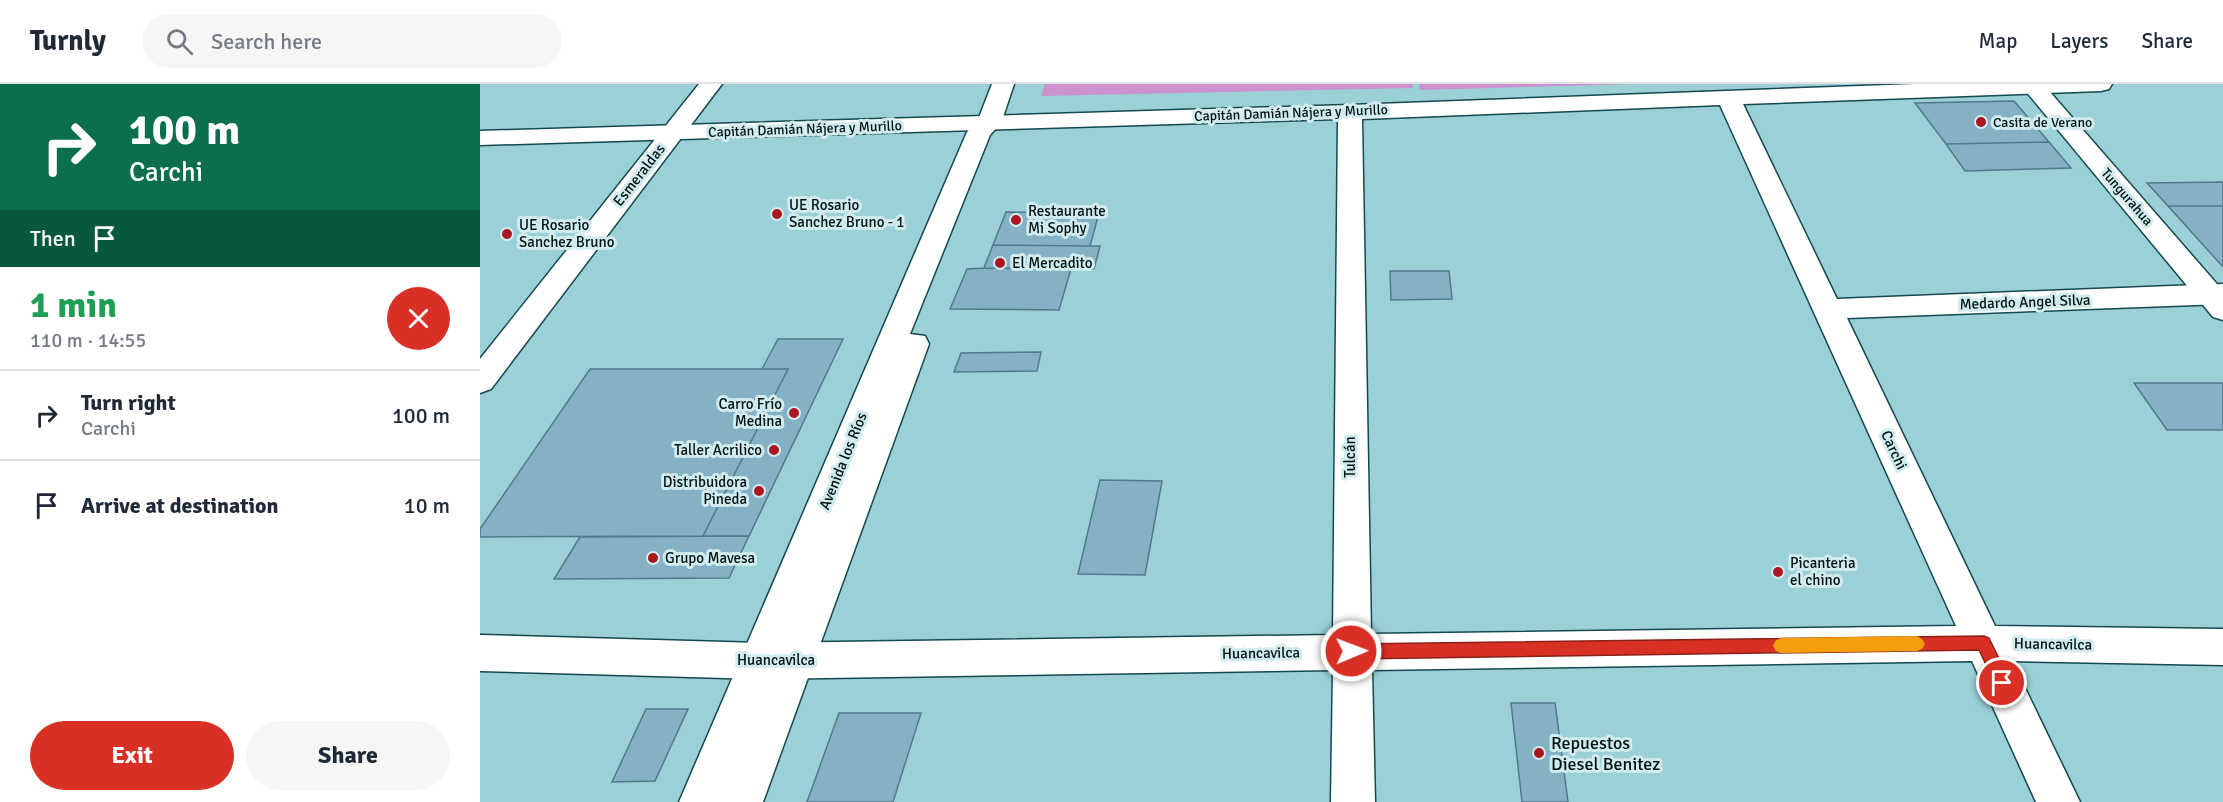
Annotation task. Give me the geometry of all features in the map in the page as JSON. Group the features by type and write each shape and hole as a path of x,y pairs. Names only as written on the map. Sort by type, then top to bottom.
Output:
{"street":[{"name":"Esmeraldas","path":"480,381 661,133 692,84"},
{"name":"Esmeraldas","path":"480,350 661,133 711,84"},
{"name":"Avenida los Ríos","path":"701,802 778,660 994,131 988,123 1003,84"},
{"name":"Capitán Damián Nájera y Murillo","path":"480,138 1350,112 2101,84"},
{"name":"Tungurahua","path":"2032,86 2219,299"},
{"name":"Carchi","path":"1729,99 2058,802"},
{"name":"Tulcán","path":"1350,112 1353,802"},
{"name":"Medardo Angel Silva","path":"1827,309 2219,299"},
{"name":"Huancavilca","path":"480,653 778,660 1984,643 2223,647"},
{"name":"Avenida los Ríos","path":"741,802 778,660"}],"shaded area":[{"path":"1045,84 1412,84 1413,88 1041,96"},
{"path":"1419,84 1634,84 1420,90"}],"building":[{"name":"Casita de Verano","path":"2014,101 2049,142 1946,144 1915,103"},
{"path":"2049,142 2071,168 1965,171 1946,144"},
{"path":"2223,182 2223,206 2168,206 2147,183"},
{"path":"2168,206 2223,206 2223,267"},
{"path":"1006,212 1099,213 1090,246 993,245"},
{"path":"993,245 1100,246 1094,269 984,268"},
{"path":"967,269 1071,269 1059,310 950,309"},
{"path":"1390,271 1449,271 1452,299 1391,300"},
{"path":"778,339 843,339 749,536 703,536 788,369 762,369"},
{"path":"1041,352 1037,371 954,372 961,353"},
{"path":"590,369 788,369 703,536 480,537 480,529"},
{"path":"2134,383 2223,383 2223,430 2167,430"},
{"path":"1100,480 1162,481 1145,575 1078,574"},
{"name":"Grupo Mavesa","path":"749,536 729,578 554,579 580,537"},
{"name":"Repuestos Diesel Benitez","path":"1511,703 1555,703 1568,802 1522,802"},
{"path":"646,709 688,709 655,781 612,782"},
{"path":"839,713 921,713 893,802 807,802"}],"slow traffic":[{"path":"1781,646 1917,644"}],"place":[{"name":"Casita de Verano","path":"1981,122"},
{"name":"UE Rosario Sanchez Bruno - 1","path":"777,214"},
{"name":"Restaurante Mi Sophy","path":"1016,220"},
{"name":"UE Rosario Sanchez Bruno","path":"507,234"},
{"name":"El Mercadito","path":"1000,263"},
{"name":"Carro Frío Medina","path":"794,413"},
{"name":"Taller Acrilico","path":"774,450"},
{"name":"Distribuidora Pineda","path":"759,491"},
{"name":"Grupo Mavesa","path":"653,558"},
{"name":"Picanteria el chino","path":"1778,572"},
{"name":"Repuestos Diesel Benitez","path":"1539,753"}],"route":[{"path":"1351,651 1984,643 2002,683"}]}
